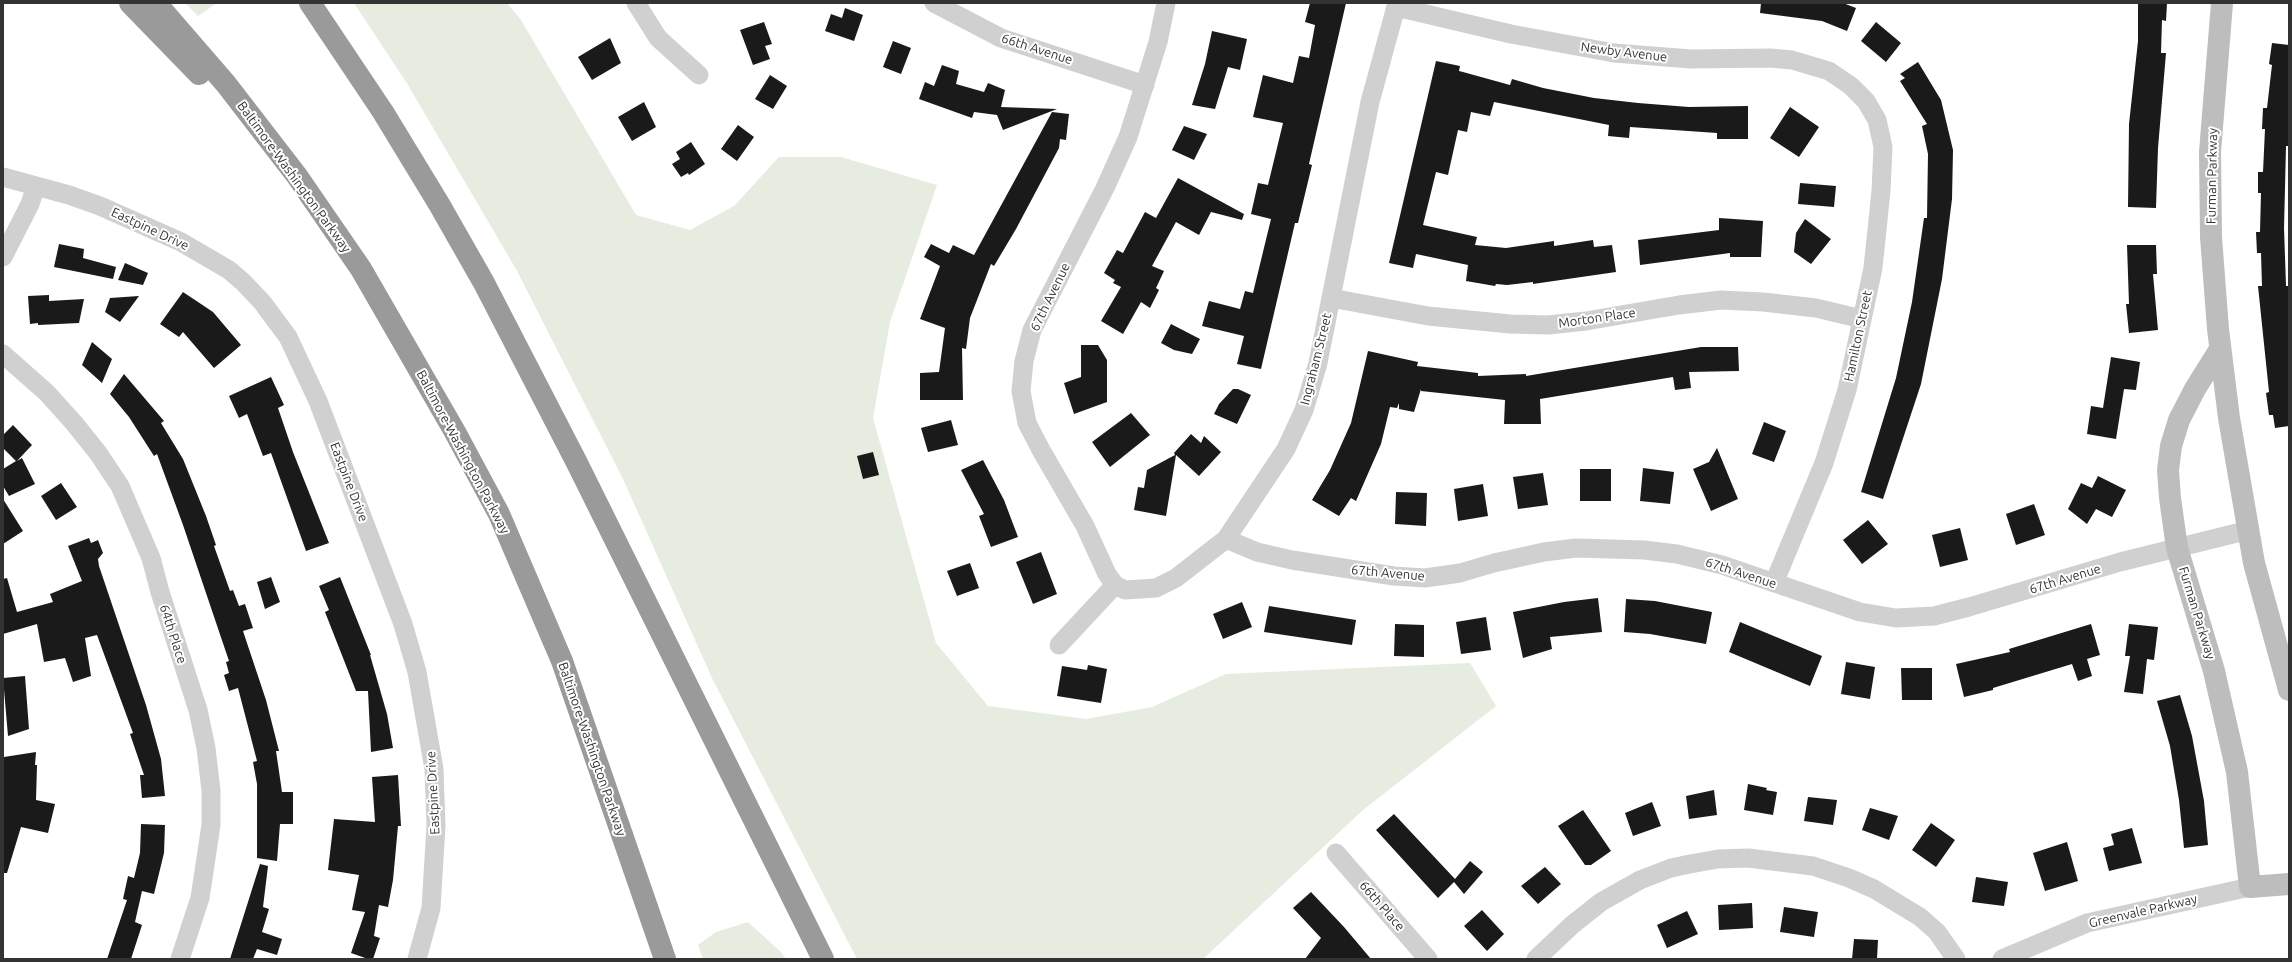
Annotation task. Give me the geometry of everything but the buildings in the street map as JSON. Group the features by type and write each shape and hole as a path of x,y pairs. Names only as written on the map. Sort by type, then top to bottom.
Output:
{"highway":[{"path":"130,3 297,176"},
{"name":"Baltimore-Washington Parkway","path":"156,3 226,84 297,176 361,269 455,432 498,514 562,661 665,959"},
{"path":"310,3 383,112 439,204 484,283 577,463 823,959"}],"street":[{"path":"636,3 658,38 699,75"},
{"name":"66th Avenue","path":"934,3 1001,38 1145,85"},
{"name":"67th Avenue","path":"1115,585 1107,574 1081,519 1027,423 1021,391 1024,361 1032,330 1105,188 1128,137 1145,85 1166,3"},
{"name":"Furman Parkway","path":"2222,3 2210,152 2211,237 2220,349 2229,418 2254,563 2264,604 2289,690"},
{"name":"Newby Avenue","path":"1396,5 1511,34 1614,53 1691,60 1770,58 1792,60 1829,71 1851,86"},
{"name":"Ingraham Street","path":"1115,585 1126,590 1156,588 1176,578 1226,539 1286,449 1304,410 1318,363 1370,102 1396,5"},
{"name":"Hamilton Street","path":"1774,583 1824,463 1847,390 1862,320 1877,235 1883,147 1877,120 1866,101 1851,86"},
{"name":"Eastpine Drive","path":"3,177 88,202 143,224 181,242 229,270 262,302 288,337 318,401 403,624 417,672 434,769 436,826 431,908 417,959"},
{"path":"3,257 27,210 36,186"},
{"name":"Morton Place","path":"1331,298 1428,316 1510,324 1548,325 1578,322 1721,300 1763,302 1816,308 1862,320"},
{"name":"Furman Parkway","path":"2220,349 2194,389 2180,420 2171,446 2169,477 2177,548 2214,671 2237,772 2250,887"},
{"name":"64th Place","path":"3,354 47,393 74,423 120,486 151,558 160,592 198,710 206,748 211,790 211,825 200,898 180,959"},
{"name":"67th Avenue","path":"1226,539 1257,552 1292,560 1394,576 1425,578 1460,573 1494,563 1544,552 1576,548 1610,548 1677,554 1722,565 1860,612 1896,618 1934,616 2177,548 2248,530"},
{"path":"1059,645 1115,585"},
{"name":"66th Place","path":"1336,853 1428,959"},
{"path":"1536,959 1572,925 1601,902 1640,880 1671,868 1690,864 1718,859 1748,858 1813,866 1849,878 1874,889 1920,917 1937,932 1956,959"},
{"name":"Greenvale Parkway","path":"2002,959 2087,923 2250,887 2289,884"}],"shaded area":[{"path":"185,3 217,3 198,16"},
{"path":"354,3 507,3 521,20 636,215 690,230 734,206 779,157 841,157 937,185 890,322 873,418 936,643 988,706 1086,719 1152,707 1226,674 1470,663 1496,706 1363,810 1203,959 857,959 712,678 623,479 516,269 408,85"},
{"path":"748,922 781,952 786,959 703,959 698,945 716,932"}]}
